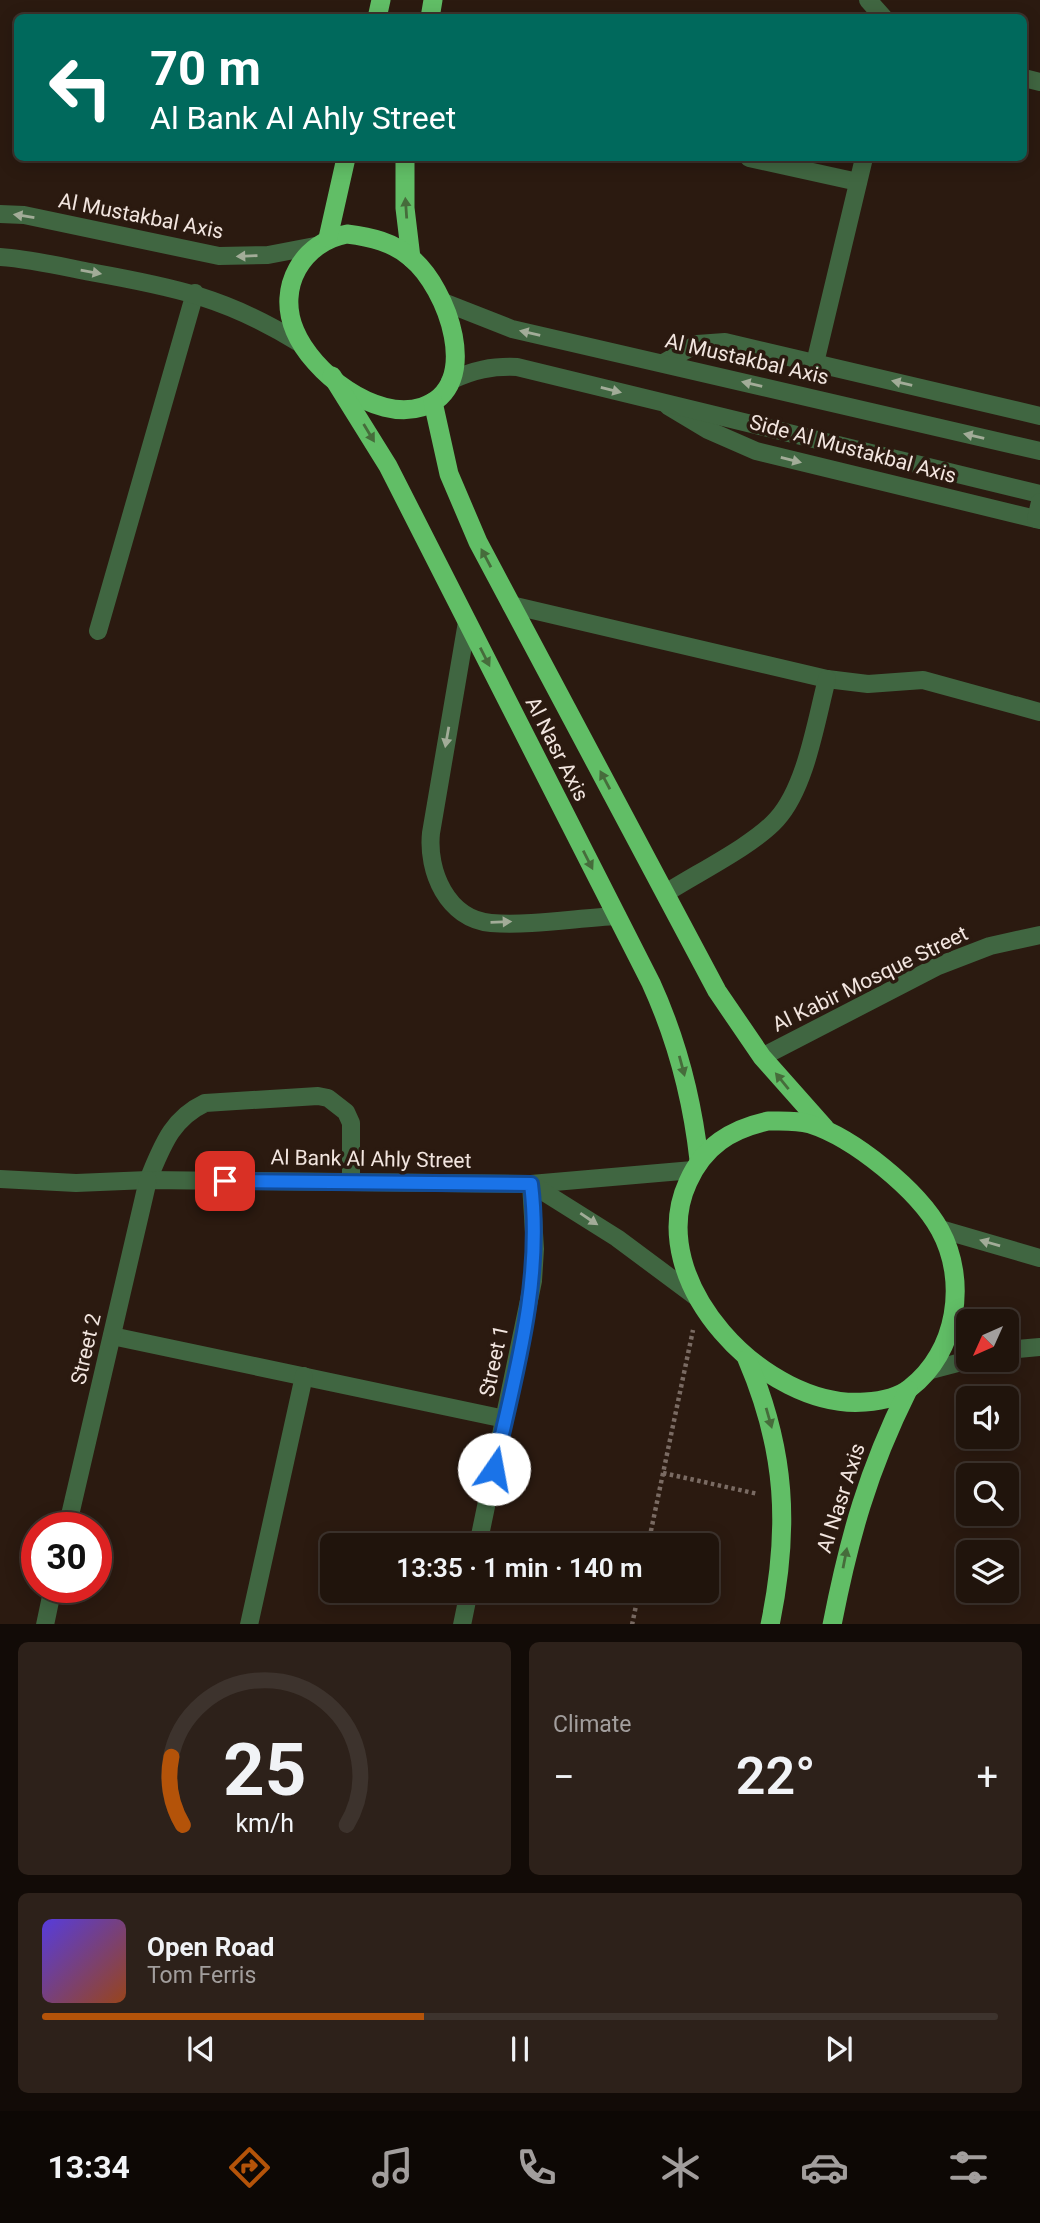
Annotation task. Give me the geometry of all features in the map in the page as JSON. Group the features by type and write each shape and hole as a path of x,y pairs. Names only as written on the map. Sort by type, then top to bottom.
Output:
{"highway":[{"path":"321,242 347,234 381,240 411,258 437,286 446,303 455,342 450,381 433,402 405,411 383,409 359,397 332,376 301,344 291,319 289,293 298,267 321,242 345,161"},
{"path":"405,161 405,208 411,258"},
{"name":"Al Nasr Axis","path":"332,376 387,466 651,983 678,1051 688,1087 696,1165"},
{"name":"Al Nasr Axis","path":"433,402 439,438 462,508 511,605 718,991 762,1057 828,1131"},
{"path":"789,1121 828,1131 887,1171 927,1211 940,1229 954,1270 954,1313 949,1334 928,1371 908,1390 873,1402 836,1402 819,1398 785,1383 745,1354 699,1299 682,1264 678,1245 679,1206 696,1165 730,1133 758,1123 789,1121"},
{"name":"Al Nasr Axis","path":"745,1354 770,1419 783,1500 783,1549 771,1624"},
{"name":"Al Nasr Axis","path":"832,1624 849,1539 862,1495 908,1390"}],"street":[{"path":"868,0 880,14"},
{"path":"763,161 858,182"},
{"path":"815,363 863,161"},
{"name":"Al Mustakbal Axis","path":"0,214 24,215 219,257 268,255 321,242"},
{"path":"0,257 195,293 238,308 301,344"},
{"path":"99,631 195,293"},
{"name":"Al Mustakbal Axis","path":"446,303 512,329 1040,451"},
{"path":"663,363 697,344 716,340 1040,416"},
{"path":"450,381 471,371 494,366 517,367 1040,494"},
{"name":"Side Al Mustakbal Axis","path":"662,402 708,430 756,451 1039,513"},
{"path":"511,605 827,679 868,684 923,680 1040,712"},
{"path":"467,622 431,833 430,855 435,877 451,902 462,911 489,923 617,916"},
{"path":"666,893 765,831 785,809 798,783 827,679"},
{"name":"Al Kabir Mosque Street","path":"762,1057 938,966 989,946 1040,935"},
{"name":"Street 2","path":"71,1512 148,1180 172,1128 191,1110 205,1103 318,1096 338,1104 351,1123 351,1182"},
{"name":"Al Bank Al Ahly Street","path":"0,1179 76,1183 148,1180 531,1184 696,1165"},
{"path":"531,1184 617,1238 699,1299"},
{"name":"Street 1","path":"481,1533 533,1281 535,1227 531,1184"},
{"path":"940,1229 1040,1258"},
{"path":"112,1336 505,1419"},
{"path":"1019,1349 1040,1347"},
{"path":"928,1371 956,1363"},
{"path":"249,1624 304,1376"},
{"path":"45,1624 50,1603"},
{"path":"462,1624 467,1603"}],"path":[{"path":"650,1533 699,1299"},
{"path":"663,1473 783,1500"},
{"path":"632,1624 637,1603"}],"route":[{"path":"225,1181 531,1184 535,1216 533,1281 494,1469"}]}
